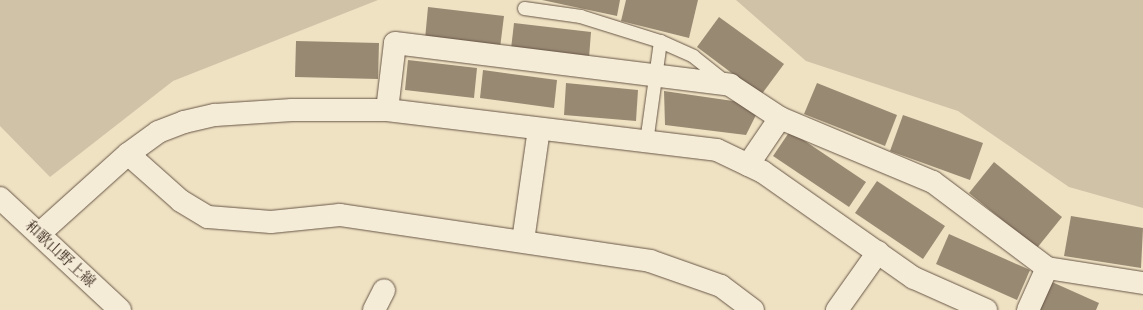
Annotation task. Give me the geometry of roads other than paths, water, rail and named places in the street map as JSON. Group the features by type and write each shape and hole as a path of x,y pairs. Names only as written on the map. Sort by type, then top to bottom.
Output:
{"street":[{"path":"387,110 395,43 730,85 780,118 933,182 1047,268 1143,283"},
{"path":"39,234 128,154 158,132 215,115 387,110 716,150 763,172 914,278 986,310"},
{"path":"748,165 780,118"},
{"path":"523,241 539,129"},
{"path":"128,154 181,201 208,217 271,222 340,215 650,261 690,273 721,286 753,310"},
{"name":"和歌山野上線","path":"0,198 120,310"},
{"path":"837,310 878,252"},
{"path":"1028,310 1047,268"},
{"path":"374,310 384,290"}],"lane":[{"path":"524,8 580,16 660,41 693,56 730,85"},
{"path":"646,142 660,41"}]}
